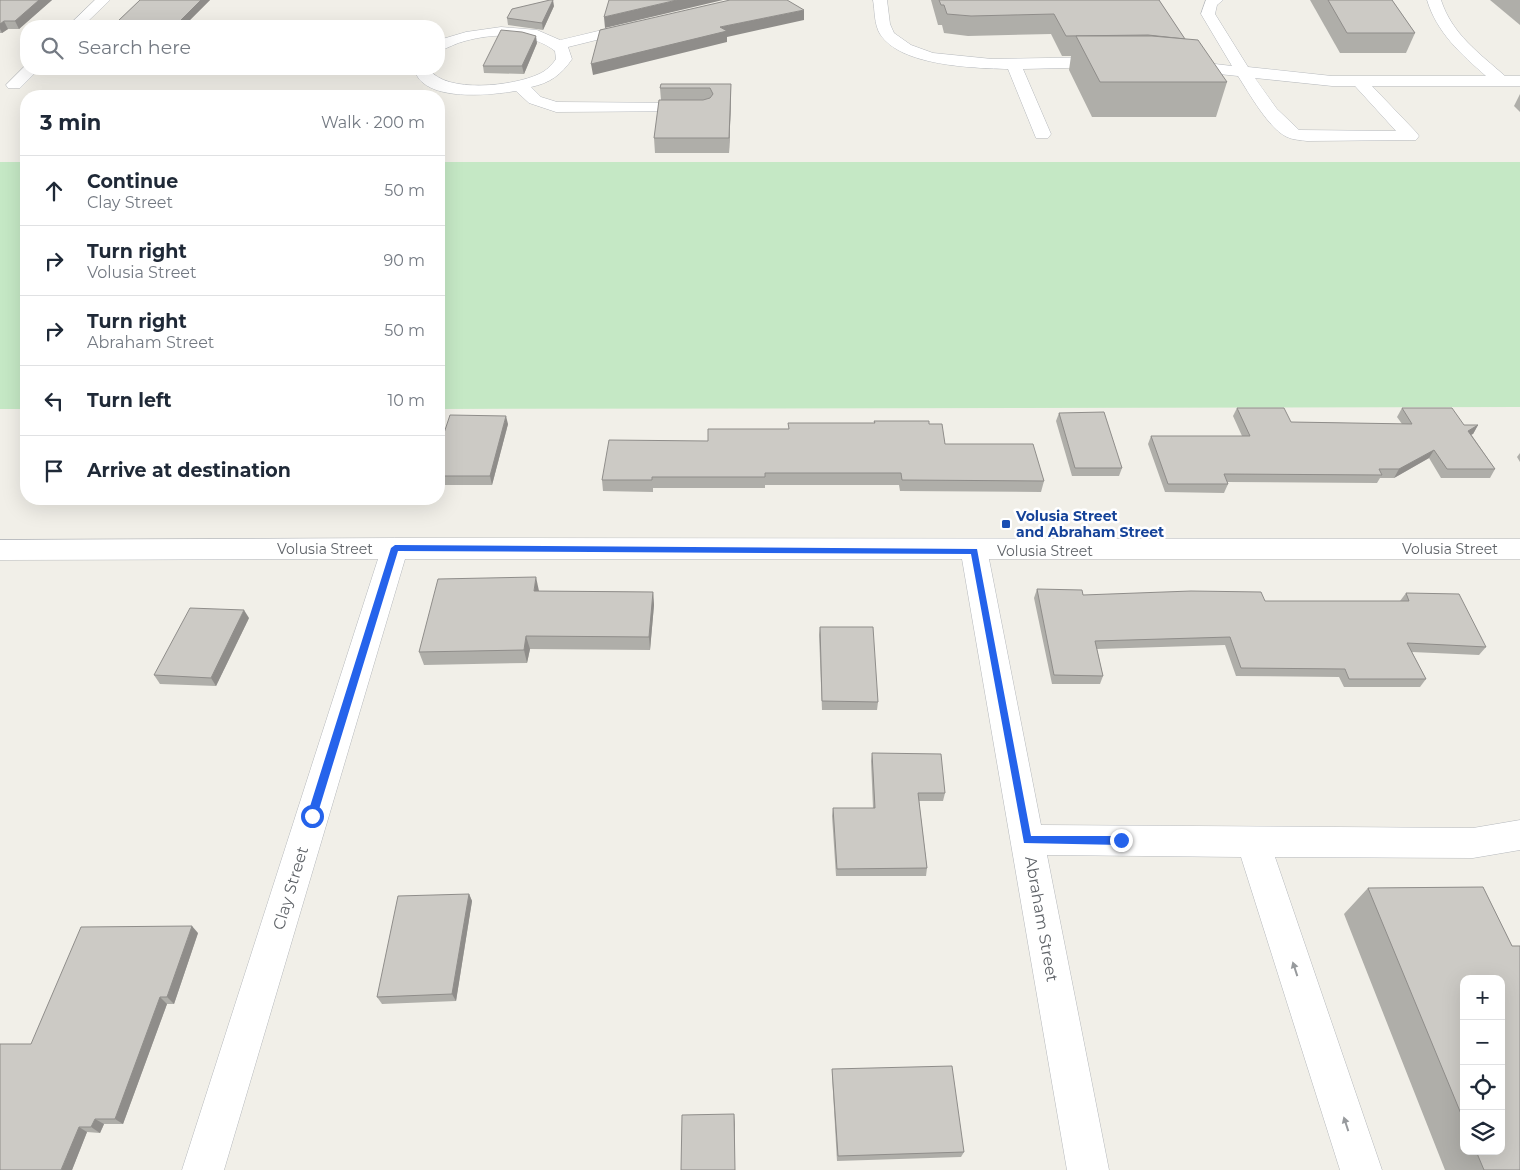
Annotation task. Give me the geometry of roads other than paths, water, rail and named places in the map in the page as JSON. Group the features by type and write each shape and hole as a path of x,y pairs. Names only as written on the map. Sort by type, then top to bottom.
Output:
{"street":[{"path":"81,20 103,0"},
{"path":"880,0 884,26 888,35 899,46 921,55 971,64 1123,62"},
{"path":"1216,0 1211,3 1208,14 1243,72 1279,122 1292,133 1307,136 1410,136 1359,81"},
{"path":"1434,0 1437,12 1446,28 1502,81"},
{"path":"557,45 653,22"},
{"path":"424,75 434,82 452,88 494,90 520,86 542,79 557,70 564,59 562,49 552,41 536,35 514,32 485,33 462,37 445,44"},
{"path":"1013,63 1042,134"},
{"path":"1170,64 1332,81 1520,81"},
{"path":"14,85 25,75"},
{"path":"520,86 535,100 556,107 704,108"},
{"name":"Volusia Street","path":"0,550 395,548 974,551 1520,549"},
{"name":"Clay Street","path":"203,1170 395,548"},
{"name":"Abraham Street","path":"974,551 1088,1170"},
{"path":"1027,840 1473,843 1520,835"},
{"path":"1253,841 1361,1170"}],"place":[{"name":"Volusia Street and Abraham Street","path":"1006,524"}]}
